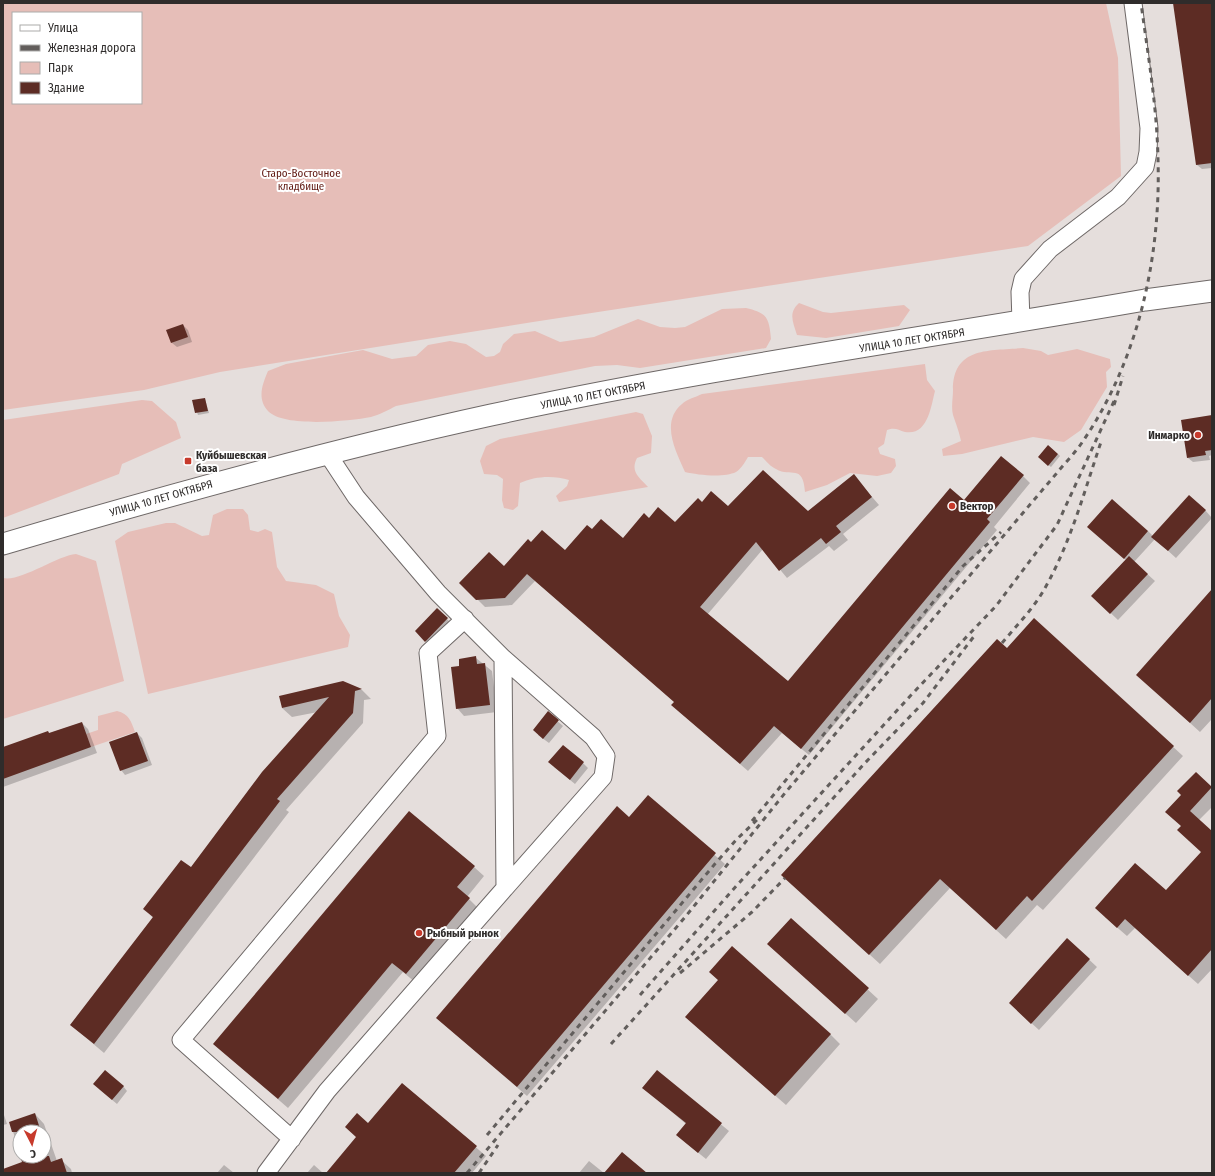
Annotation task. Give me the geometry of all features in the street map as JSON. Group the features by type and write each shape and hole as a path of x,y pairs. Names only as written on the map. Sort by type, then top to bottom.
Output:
{"main road":[{"name":"УЛИЦА 10 ЛЕТ ОКТЯБРЯ","path":"3,544 187,490 327,453 493,415 646,385 1145,300 1202,292 1212,287"}],"street":[{"path":"1021,322 1020,292 1023,279 1050,249 1118,198 1145,167 1148,152 1149,128 1133,3"},
{"path":"266,1173 327,1091 603,777 606,756 593,737 503,658 438,593 356,497 327,453"},
{"path":"292,1139 181,1040 437,736 428,653 465,619"},
{"path":"503,658 504,888"}],"green space":[{"name":"Старо-Восточное кладбище","path":"3,3 1106,3 1118,58 1121,176 1028,246 220,372 144,390 3,410"},
{"path":"799,303 823,312 831,313 904,305 910,310 899,326 826,338 797,335 792,314 793,310"},
{"path":"746,308 763,314 768,321 771,339 766,348 640,368 617,365 595,366 396,406 374,416 361,419 318,422 288,420 276,416 268,411 262,397 262,387 268,371 286,364 363,350 392,359 416,356 428,345 450,341 466,344 486,357 494,356 500,352 503,344 514,334 535,331 560,342 594,337 638,319 660,327 685,327 722,309"},
{"path":"1023,348 1041,351 1048,355 1077,349 1110,359 1111,367 1106,372 1107,387 1081,430 1064,442 1033,437 962,454 943,456 942,449 961,441 952,409 955,376 959,365 966,358 986,351"},
{"path":"925,364 927,380 935,391 930,412 924,425 913,432 905,432 894,429 887,430 884,444 878,448 880,454 895,459 896,466 891,473 877,476 850,473 827,485 805,492 802,477 799,474 776,469 762,457 748,457 740,469 731,474 711,475 685,472 674,446 671,428 675,411 684,402 702,394"},
{"path":"142,400 152,401 176,422 181,438 122,464 119,474 3,518 3,420"},
{"path":"636,412 643,414 652,436 651,453 637,458 634,467 636,474 648,487 559,502 556,496 567,486 569,480 557,477 531,479 520,483 518,506 513,510 504,508 502,500 503,479 497,475 484,474 480,461 486,446 500,439"},
{"path":"227,509 243,509 248,515 250,530 258,532 265,529 272,532 277,567 286,581 316,585 334,594 339,616 350,635 348,647 148,694 115,541 128,532 166,523 175,523 202,536 209,535 213,515"},
{"path":"76,554 96,561 124,681 3,719 3,578 10,578 29,573 59,559"},
{"path":"117,711 127,716 131,721 135,732 91,747 86,734 98,730 98,716"}],"building":[{"path":"1173,3 1212,3 1212,163 1196,165"},
{"path":"183,324 188,337 171,343 166,330"},
{"path":"205,398 208,411 195,413 192,400"},
{"name":"Инмарко","path":"1212,415 1212,450 1205,451 1206,455 1187,458 1181,420"},
{"path":"1048,445 1058,454 1048,466 1038,457"},
{"path":"1001,456 1024,475 987,519 990,522 801,749 774,726 740,764 671,705 674,702 527,574 505,598 476,600 459,583 489,552 504,566 528,539 531,542 542,530 565,550 587,525 592,529 601,519 623,538 644,513 649,518 658,507 675,522 698,498 702,502 711,491 728,506 763,470 808,511 854,474 872,497 836,526 841,532 826,544 821,538 779,571 756,542 700,607 788,681 950,488 964,500"},
{"path":"1189,495 1206,510 1168,551 1151,537"},
{"path":"1112,499 1148,531 1124,559 1087,527"},
{"path":"1129,556 1148,574 1110,614 1091,596"},
{"path":"1212,589 1212,698 1190,723 1136,675"},
{"path":"437,608 448,618 425,642 415,631"},
{"path":"1034,618 1174,746 1032,901 1027,896 996,930 940,879 869,955 781,875 997,639 1007,648"},
{"path":"476,656 477,664 485,663 490,705 456,709 451,667 459,666 459,659"},
{"path":"343,681 362,689 355,691 353,713 277,799 280,801 94,1044 70,1025 153,917 143,909 181,860 191,867 262,772 329,697 282,708 279,696"},
{"path":"548,711 559,720 543,739 533,730"},
{"path":"82,722 91,747 3,779 3,747 48,731 49,733"},
{"path":"137,732 148,761 120,771 109,742"},
{"path":"563,745 584,762 570,780 548,762"},
{"path":"1196,772 1212,787 1190,811 1212,831 1212,949 1188,976 1125,919 1117,928 1095,908 1135,863 1166,890 1201,852 1177,830 1181,826 1165,812 1181,795 1177,791"},
{"path":"648,795 716,853 517,1087 436,1018 617,806 629,817"},
{"path":"409,811 475,866 457,887 470,898 406,974 392,963 278,1099 213,1044"},
{"path":"791,918 869,988 845,1014 767,944"},
{"path":"1067,938 1090,959 1031,1024 1009,1003"},
{"path":"732,946 831,1034 775,1096 685,1017 718,980 709,972"},
{"path":"105,1070 124,1086 112,1100 93,1084"},
{"path":"657,1070 722,1123 698,1153 676,1135 686,1123 642,1088"},
{"path":"402,1083 477,1146 454,1173 326,1173 356,1137 345,1127 357,1113 368,1123"},
{"path":"35,1113 38,1124 12,1124 12,1132 9,1122"},
{"path":"622,1152 647,1173 604,1173"},
{"path":"62,1158 67,1173 3,1173 3,1169 17,1164 52,1164 52,1162"}],"railway":[{"path":"467,1173 686,916 785,793 1075,452 1101,412 1118,379 1142,308 1150,271 1155,234 1158,196 1156,120 1141,3"},
{"path":"1114,405 1123,376"},
{"path":"640,995 739,883 913,693 996,606 1057,525 1115,399"},
{"path":"1002,643 1036,602 1054,570 1077,515 1102,439"},
{"path":"752,821 963,566 1001,532"},
{"path":"611,1044 864,764 923,703 975,635"},
{"path":"487,1135 714,865 737,839 759,818"},
{"path":"680,973 752,912 785,878"},
{"path":"479,1173 498,1145"}],"place":[{"name":"Инмарко","path":"1198,435"},
{"name":"Куйбышевская база","path":"188,461"},
{"name":"Вектор","path":"952,506"},
{"name":"Рыбный рынок","path":"419,933"}]}
